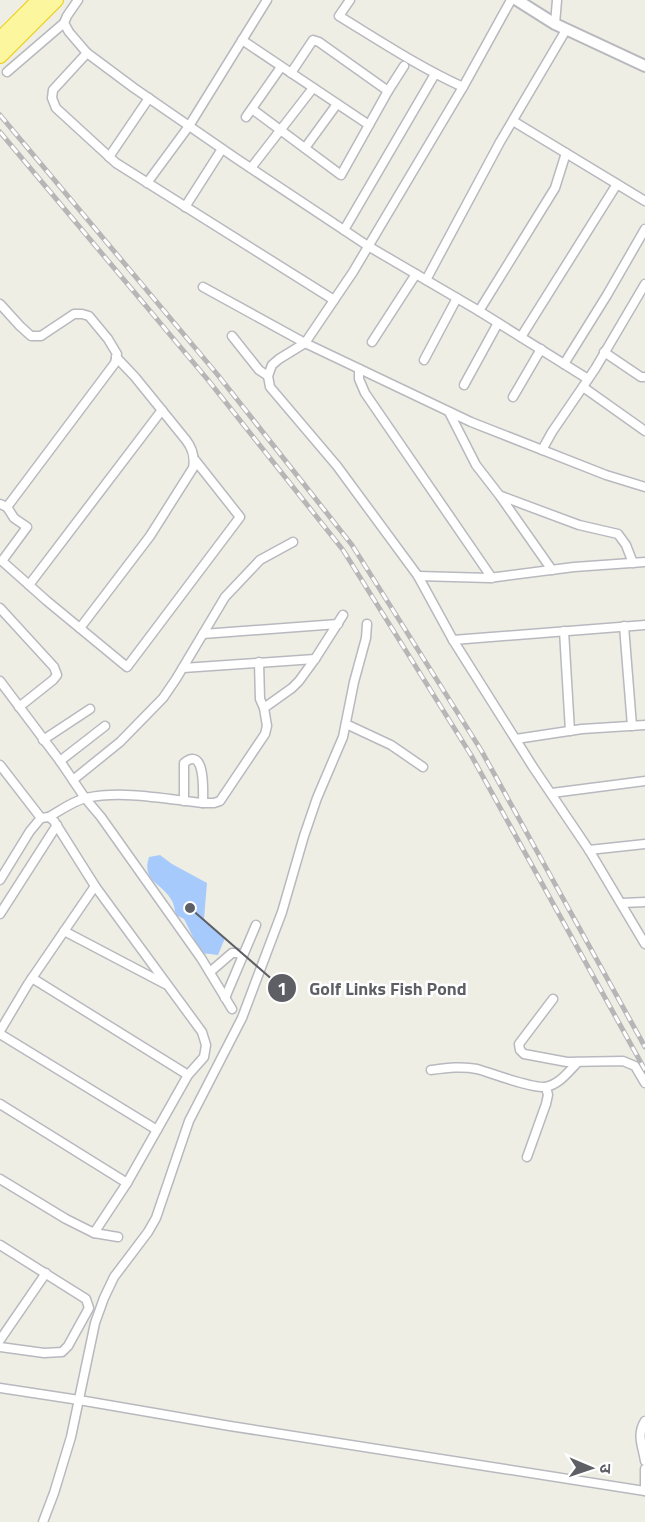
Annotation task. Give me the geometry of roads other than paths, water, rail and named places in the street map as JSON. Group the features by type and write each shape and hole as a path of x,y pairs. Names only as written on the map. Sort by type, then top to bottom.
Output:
{"highway":[{"path":"0,39 39,0"},
{"path":"0,56 56,0"}],"street":[{"path":"7,72 64,23 78,0"},
{"path":"147,183 189,126 267,0"},
{"path":"350,0 339,16 409,60 463,87"},
{"path":"511,0 463,87 334,300 305,343 272,365 268,376 270,387 337,466 418,576 453,640 589,850 645,944"},
{"path":"517,0 566,30 645,66"},
{"path":"555,24 558,0"},
{"path":"64,23 87,53 149,98 368,246 564,364 645,430"},
{"path":"426,280 566,30"},
{"path":"242,40 369,125"},
{"path":"291,73 313,40 388,92"},
{"path":"87,53 53,90 52,98 56,108 116,163 334,300"},
{"path":"252,109 341,175 405,66"},
{"path":"246,117 281,67"},
{"path":"344,230 435,74"},
{"path":"251,168 313,88"},
{"path":"109,157 149,98"},
{"path":"305,148 337,104"},
{"path":"513,121 645,201"},
{"path":"185,207 222,149"},
{"path":"479,311 555,188 566,153"},
{"path":"521,337 617,184"},
{"path":"564,364 645,229"},
{"path":"372,342 416,274"},
{"path":"542,450 645,285"},
{"path":"203,287 305,343 448,412 606,475 645,487"},
{"path":"424,360 457,298"},
{"path":"0,304 31,336 41,336 74,314 89,316 117,354 116,357 116,363 4,506 14,518 27,527 2,561 126,667 240,517 195,460 192,448 116,357"},
{"path":"464,385 498,323"},
{"path":"232,336 259,370 268,376"},
{"path":"513,397 541,350"},
{"path":"604,352 641,377 645,377"},
{"path":"359,369 359,379 364,393 492,578"},
{"path":"29,585 162,410"},
{"path":"448,412 476,465 552,570"},
{"path":"80,628 150,536 193,468 195,460"},
{"path":"500,496 579,525 618,534 626,544 633,563"},
{"path":"73,780 120,742 163,698 225,597 260,560 293,542"},
{"path":"418,576 492,578 645,562"},
{"path":"0,608 54,667 57,675 19,707"},
{"path":"264,708 292,688 315,659 343,615"},
{"path":"203,634 338,624"},
{"path":"43,1522 71,1437 96,1323 104,1298 129,1254 148,1232 156,1218 189,1120 242,1018 282,912 314,807 344,737 354,682 366,638 367,624"},
{"path":"453,640 645,625"},
{"path":"624,626 632,726"},
{"path":"564,631 570,731"},
{"path":"183,668 315,659"},
{"path":"0,880 30,831 45,818 85,798 115,794 202,803 220,801 265,734 267,726 260,699 259,662"},
{"path":"0,681 101,817 210,972 232,1009"},
{"path":"44,740 90,709"},
{"path":"346,724 391,745 423,767"},
{"path":"516,739 570,731 645,725"},
{"path":"60,761 105,726"},
{"path":"184,801 184,763 194,760 198,762 201,769 202,803"},
{"path":"0,765 45,818 57,825 95,886 202,1032 206,1045 204,1057 189,1075 127,1183 94,1233"},
{"path":"552,793 645,781"},
{"path":"0,914 57,825"},
{"path":"589,850 645,844"},
{"path":"95,886 32,978 0,1033 157,1130"},
{"path":"622,903 645,902"},
{"path":"225,998 256,925"},
{"path":"64,931 168,986"},
{"path":"210,972 232,953 243,956"},
{"path":"32,978 189,1075"},
{"path":"553,999 519,1044 524,1054 567,1062 630,1063 635,1066 645,1083"},
{"path":"431,1070 462,1067 476,1069 546,1087 555,1083 578,1062"},
{"path":"527,1157 546,1104 548,1095 546,1087"},
{"path":"0,1104 127,1183"},
{"path":"0,1179 66,1219 94,1233 118,1237"},
{"path":"0,1245 86,1299 89,1304 87,1313 68,1346 62,1352 0,1347"},
{"path":"0,1340 46,1273"},
{"path":"0,1388 645,1491 645,1469"},
{"path":"645,1421 639,1438 645,1461"}],"water":[{"path":"160,855 207,883 204,919 225,938 218,955 201,953 184,919 176,915 173,902 150,877 147,865 149,857"}],"railway":[{"path":"0,115 217,374 352,545 481,750 645,1047"},
{"path":"0,132 208,380 343,550 471,755 645,1070"}],"place":[{"name":"Golf Links Fish Pond","path":"190,908"}]}
